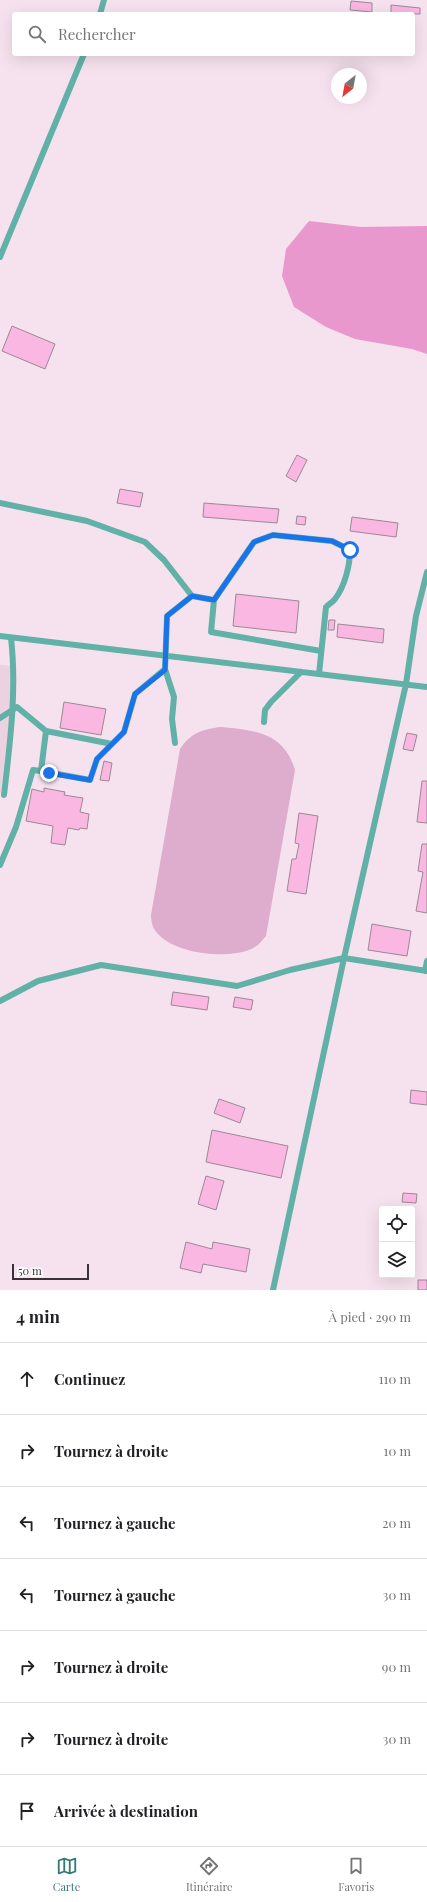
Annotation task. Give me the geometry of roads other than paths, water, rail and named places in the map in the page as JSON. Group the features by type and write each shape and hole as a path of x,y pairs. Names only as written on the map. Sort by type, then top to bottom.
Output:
{"lane":[{"path":"101,12 104,0"},
{"path":"0,257 83,56"},
{"path":"0,503 87,521 145,542 164,560 192,596 214,600"},
{"path":"319,674 322,651 326,607 335,599 344,580 350,559 350,550 332,541 273,535 254,542 214,600 211,632 322,651"},
{"path":"273,1290 344,958 406,684 416,616 427,572"},
{"path":"175,743 172,719 174,697 165,670 167,616 192,596"},
{"path":"0,636 427,687"},
{"path":"4,795 11,736 13,661 11,638"},
{"path":"0,865 16,827 33,770 90,780 97,759 124,732 135,694 165,670"},
{"path":"264,722 265,710 301,672"},
{"path":"0,718 17,707 46,731 112,744"},
{"path":"41,771 46,731"},
{"path":"0,1001 38,981 101,965 237,986 290,970 344,958 426,971 427,961"}]}
